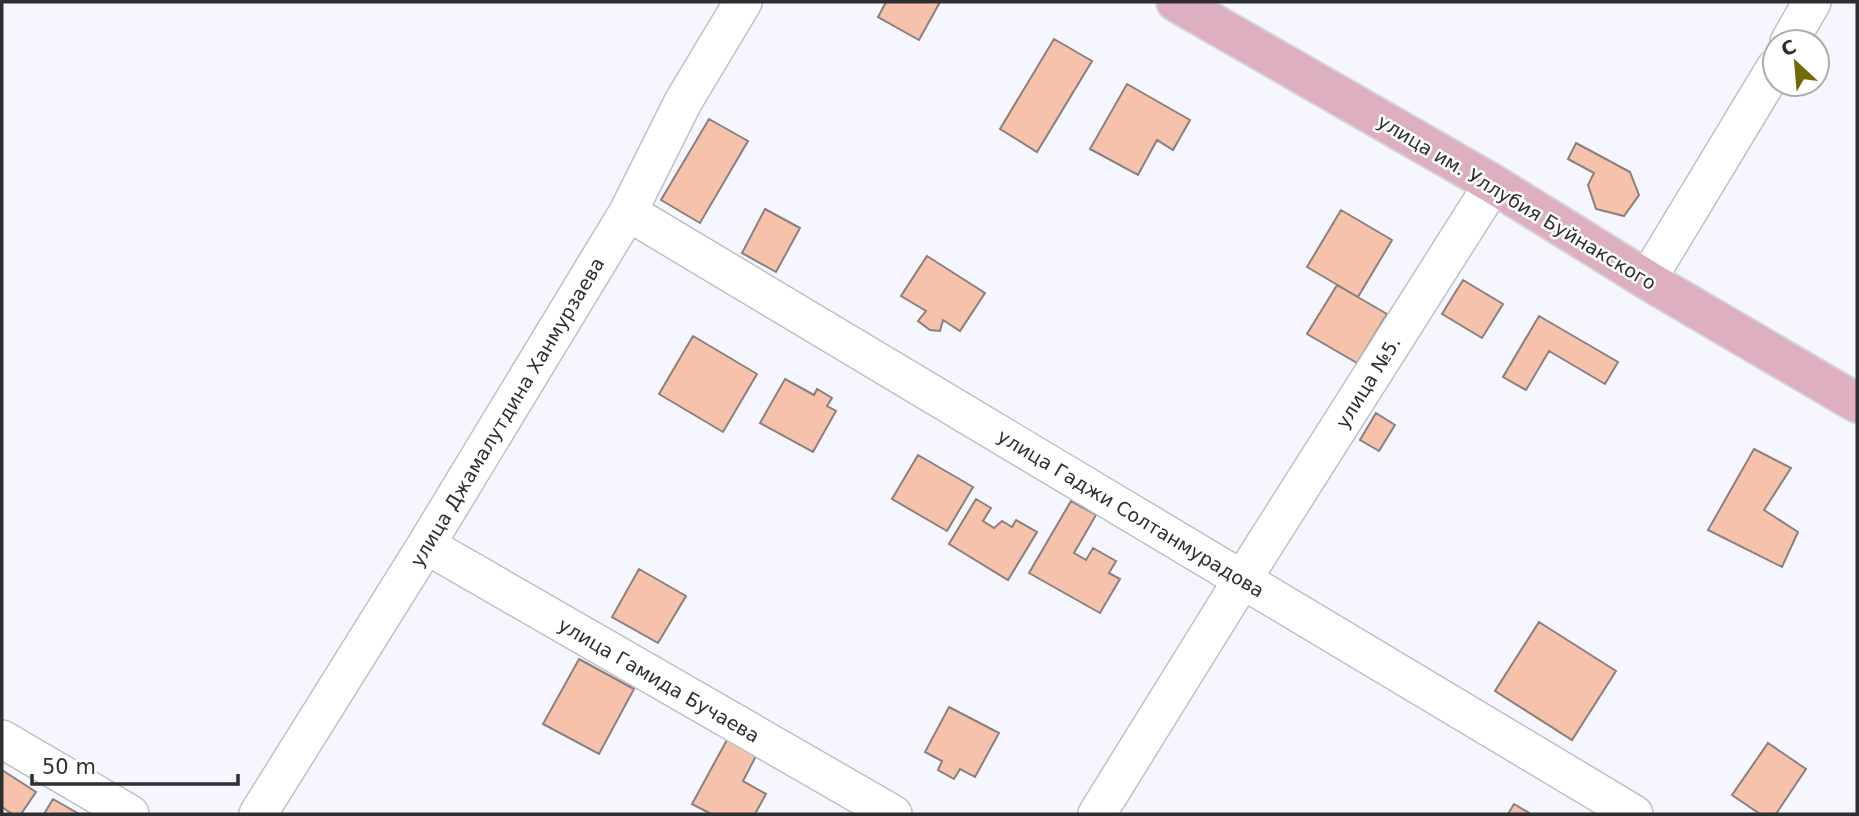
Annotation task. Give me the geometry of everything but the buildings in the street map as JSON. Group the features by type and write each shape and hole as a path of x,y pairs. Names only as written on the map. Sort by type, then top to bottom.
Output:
{"main road":[{"name":"улица им. Уллубия Буйнакского","path":"1176,2 1493,184 1647,280 1857,403"}],"street":[{"name":"улица Джамалутдина Ханмурзаева","path":"258,814 426,545 628,212 683,102 743,2"},
{"path":"1797,28 1812,2"},
{"path":"1647,280 1761,91"},
{"name":"улица №5.","path":"1097,814 1493,184"},
{"name":"улица Гаджи Солтанмурадова","path":"628,212 1634,814"},
{"name":"улица Гамида Бучаева","path":"426,545 893,814"},
{"path":"2,739 131,814"}]}
